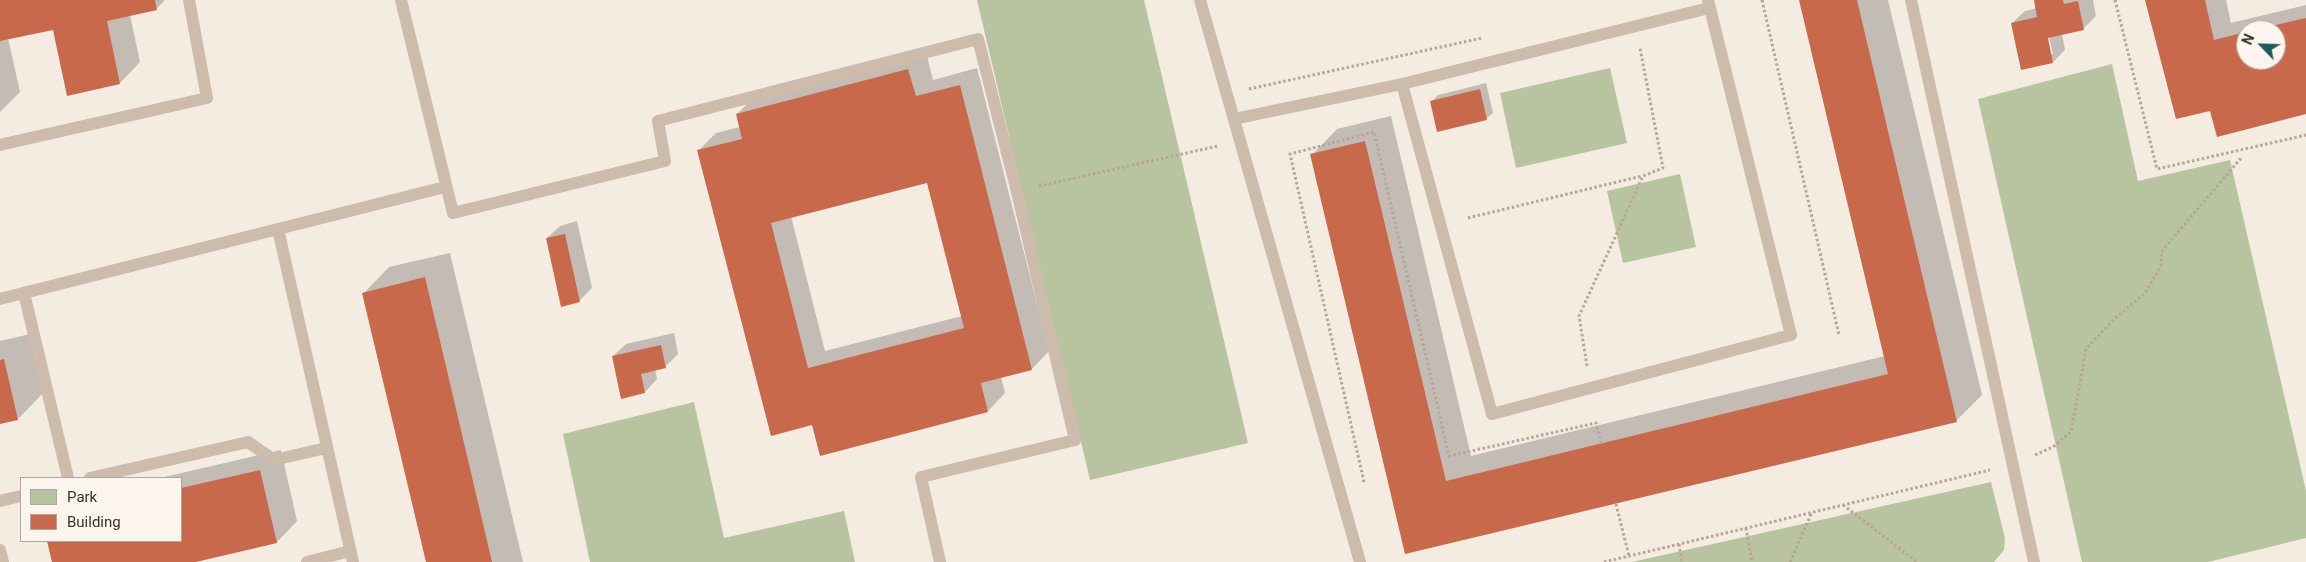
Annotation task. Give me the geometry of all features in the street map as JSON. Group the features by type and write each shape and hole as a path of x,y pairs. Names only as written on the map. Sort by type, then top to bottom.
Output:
{"lane":[{"path":"0,145 207,98 189,0"},
{"path":"401,0 445,187 454,213 666,161 658,121 978,39 1017,192 1075,440 921,477 940,562"},
{"path":"1200,0 1360,562"},
{"path":"1911,0 2034,562"},
{"path":"1234,119 1402,84 1636,25 1709,4 1791,335 1492,414 1402,84"},
{"path":"0,299 445,187"},
{"path":"278,229 326,448 352,556 307,562"},
{"path":"24,293 68,477"},
{"path":"94,477 248,442 274,460 326,448"},
{"path":"0,502 20,496"},
{"path":"0,550 3,562"}],"path":[{"path":"1762,0 1839,335"},
{"path":"2115,0 2157,170 2306,135"},
{"path":"1468,218 1643,176 1663,168 1636,25"},
{"path":"1240,91 1489,36"},
{"path":"1364,484 1290,154 1374,132 1450,456 1596,424 1600,444"},
{"path":"1017,192 1240,141"},
{"path":"2032,456 2053,447 2071,432 2086,349 2113,320 2145,293 2161,266 2161,252 2242,156"},
{"path":"1588,372 1579,316 1643,176"},
{"path":"1604,562 1992,470"},
{"path":"1616,504 1629,556"},
{"path":"1843,505 1917,562"},
{"path":"1790,562 1812,512"},
{"path":"1746,528 1752,562"},
{"path":"1679,544 1682,562"}],"green space":[{"path":"977,0 1144,0 1248,443 1090,480"},
{"path":"2112,64 2138,181 2230,160 2306,491 2306,538 2208,562 2082,562 1978,99"},
{"path":"1610,68 1627,143 1516,168 1500,93"},
{"path":"1680,174 1696,247 1623,263 1607,191"},
{"path":"694,402 724,538 844,511 855,562 590,562 563,434"},
{"path":"1991,482 2005,538 2004,550 1994,562 1632,562"}],"building":[{"path":"0,0 155,0 157,10 107,21 120,84 67,96 53,30 0,41"},
{"path":"1799,0 1857,0 1957,422 1405,554 1310,154 1365,141 1446,481 1888,374"},
{"path":"2034,0 2063,0 2064,4 2078,1 2084,30 2048,38 2053,63 2021,70 2011,23 2037,17"},
{"path":"2145,0 2205,0 2214,40 2236,34 2236,70 2286,70 2286,23 2306,18 2306,114 2217,137 2210,111 2176,119"},
{"path":"908,69 916,96 960,85 1032,370 981,383 988,412 820,456 812,425 771,436 697,150 742,139 736,114","holes":["927,183 964,328 808,368 771,223"]},
{"path":"1480,89 1487,120 1437,132 1430,101"},
{"path":"565,234 580,302 561,307 546,238"},
{"path":"425,277 492,562 426,562 362,293"},
{"path":"661,345 666,368 641,374 645,393 621,399 612,356"},
{"path":"4,359 18,420 0,424 0,360"},
{"path":"260,470 277,543 196,562 52,562 47,542 182,542 182,488"}]}
